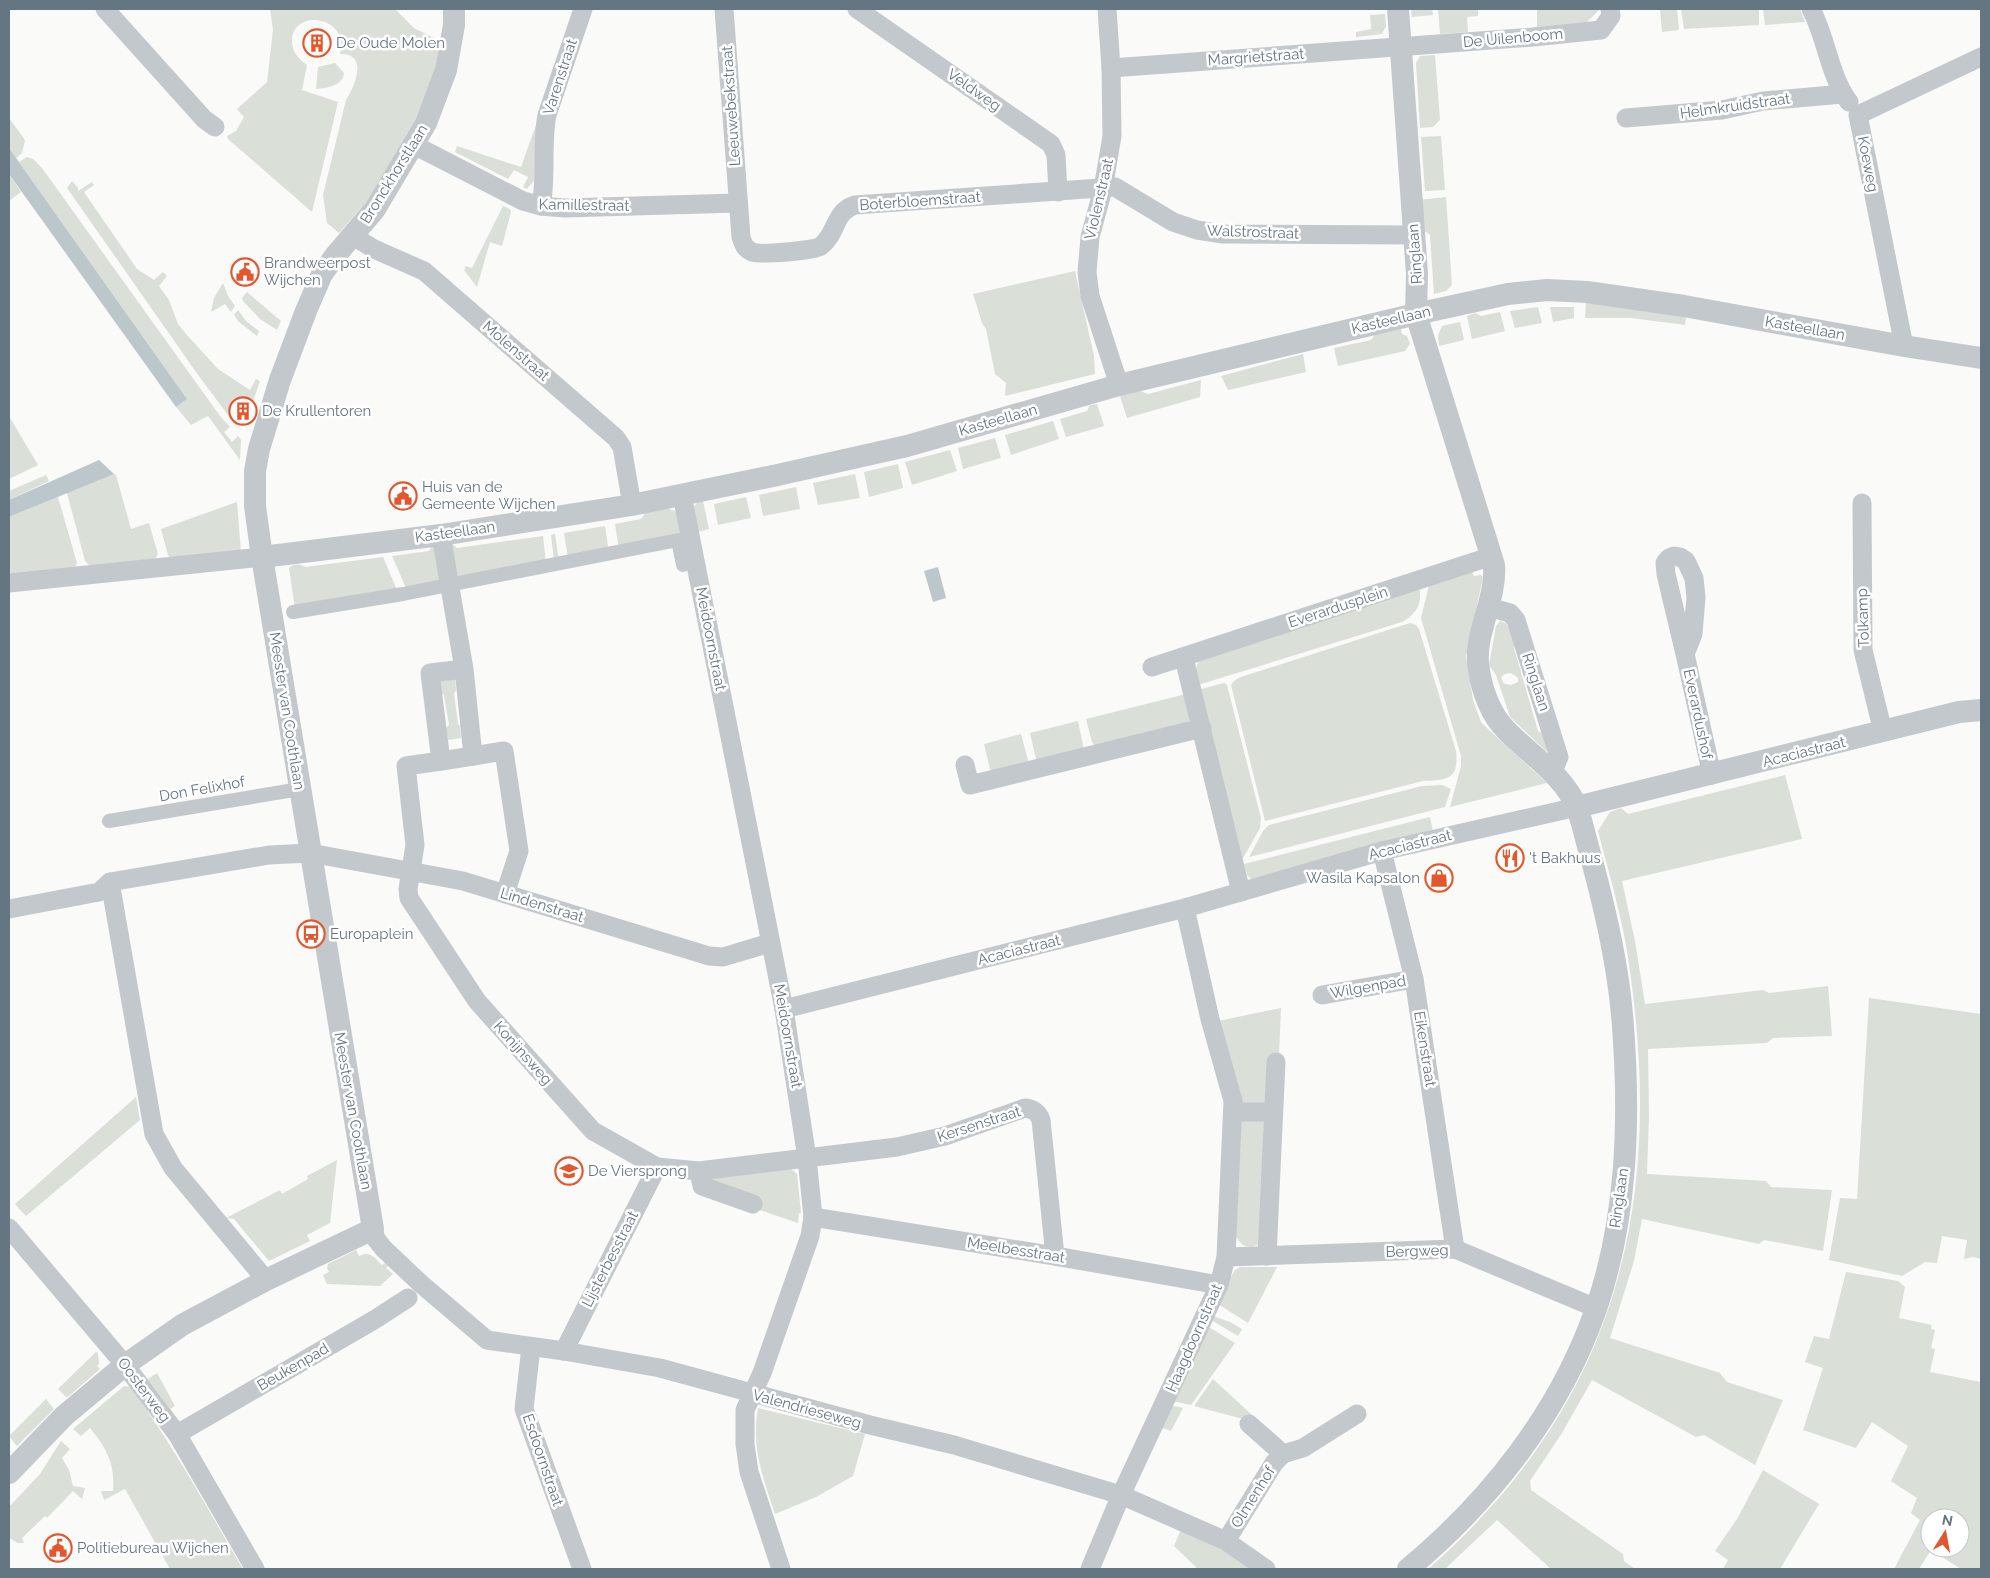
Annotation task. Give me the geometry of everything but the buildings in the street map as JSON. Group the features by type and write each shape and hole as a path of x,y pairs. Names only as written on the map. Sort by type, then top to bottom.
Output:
{"street":[{"path":"106,9 204,119 215,127"},
{"name":"Bronckhorstlaan","path":"262,557 254,494 254,471 259,448 280,380 316,286 328,265 375,209 426,122 446,70 454,25 454,9"},
{"name":"Varenstraat","path":"541,206 544,190 544,130 547,115 583,9"},
{"name":"Leeuwebekstraat","path":"724,9 738,203"},
{"name":"Veldweg","path":"857,9 1051,144 1056,155 1058,192"},
{"name":"Violenstraat","path":"1107,9 1111,68 1112,136 1103,189 1090,237 1087,272 1090,296 1119,385"},
{"name":"Ringlaan","path":"1398,9 1417,274 1416,314 1492,556 1495,573 1478,662 1479,672 1490,707 1504,729 1561,782 1577,807 1614,950 1622,1004 1627,1118 1624,1169 1609,1261 1596,1308 1569,1371 1542,1419 1508,1469 1476,1506 1431,1550 1408,1569"},
{"name":"De Uilenboom","path":"1400,46 1533,37 1601,30 1611,16 1610,9"},
{"path":"1811,9 1821,27 1843,94 1858,116"},
{"name":"Margrietstraat","path":"1111,68 1400,46"},
{"name":"Koeweg","path":"1904,346 1858,116 1981,57"},
{"name":"Helmkruidstraat","path":"1626,118 1722,110 1763,101 1843,94"},
{"name":"Kamillestraat","path":"414,145 516,198 541,206 564,208 738,203"},
{"name":"Walstrostraat","path":"1103,189 1115,187 1174,222 1198,230 1224,234 1414,235"},
{"name":"Boterbloemstraat","path":"738,203 742,242 750,251 763,253 818,248 826,241 842,211 855,205 1103,189"},
{"name":"Molenstraat","path":"353,236 374,249 417,267 443,287 616,438 622,447 632,505"},
{"name":"Kasteellaan","path":"9,583 262,557 441,535 632,505 907,446 1119,385 1508,294 1547,290 1587,292 1684,306 1981,358"},
{"name":"Meidoornstraat","path":"682,495 784,1009 807,1158 813,1217 810,1236 762,1373 746,1410 745,1444 749,1472 781,1569"},
{"name":"Tolkamp","path":"1862,503 1863,650 1883,732"},
{"path":"441,535 464,669 473,756"},
{"path":"293,612 450,585 678,540 683,565"},
{"name":"Everardusplein","path":"1152,667 1492,556"},
{"name":"Meester van Coothlaan","path":"262,557 372,1229"},
{"name":"Ringlaan","path":"1488,607 1510,613 1516,620 1559,757 1552,773"},
{"name":"Everardushof","path":"1685,654 1712,775"},
{"path":"1184,658 1241,892"},
{"path":"464,669 430,673 442,761 504,751 519,851 505,894"},
{"name":"Acaciastraat","path":"784,1009 1185,908 1382,851 1712,775 1959,712 1981,710"},
{"path":"965,765 970,785 1202,728"},
{"name":"Konijnsweg","path":"442,761 406,766 414,837 408,889 410,898 477,1001 593,1131 657,1167 699,1171 807,1158"},
{"name":"Don Felixhof","path":"109,821 300,789"},
{"name":"Eikenstraat","path":"1382,851 1414,979 1455,1249"},
{"path":"9,909 99,892 110,882 269,855 310,853"},
{"name":"Lindenstraat","path":"310,853 463,882 710,956 723,957 770,943"},
{"path":"110,882 154,1134 173,1168 266,1280"},
{"name":"Haagdoornstraat","path":"1090,1569 1121,1495 1219,1285 1226,1257 1233,1101 1210,1019 1185,908"},
{"name":"Wilgenpad","path":"1322,995 1414,979"},
{"path":"1267,1256 1276,1062"},
{"name":"Kersenstraat","path":"807,1158 897,1147 945,1136 1025,1108 1032,1109 1039,1114 1040,1120 1054,1256"},
{"path":"1234,1112 1274,1112"},
{"name":"Lijsterbesstraat","path":"564,1351 657,1167"},
{"path":"699,1171 702,1186 752,1204"},
{"name":"Meelbesstraat","path":"813,1217 1219,1285"},
{"name":"Oosterweg","path":"9,1228 125,1365 177,1434 255,1569"},
{"path":"9,1473 64,1416 125,1365 182,1325 266,1280 372,1229"},
{"name":"Valendrieseweg","path":"372,1229 376,1240 420,1284 487,1340 660,1368 752,1394 954,1445 1121,1495 1226,1541 1266,1569"},
{"name":"Bergweg","path":"1226,1257 1455,1249 1596,1308"},
{"name":"Beukenpad","path":"177,1434 374,1320 408,1298"},
{"name":"Esdoornstraat","path":"531,1347 524,1409 582,1569"},
{"name":"Olmenhof","path":"1226,1541 1274,1463 1283,1454 1303,1448 1356,1414"},
{"name":"Olmenhof","path":"1250,1424 1283,1454"}],"shaded area":[{"path":"270,9 395,9 414,28 440,41 435,70 416,118 368,200 339,233 327,223 323,195 346,100 356,79 357,64 349,55 340,54 341,41 337,31 329,24 319,20 309,20 300,24 294,32 292,43 297,56 307,65 302,90 338,102 312,212 228,139 227,136 236,131 244,117 237,109 267,82 273,30"},
{"path":"1411,9 1432,9 1433,15 1412,17"},
{"path":"1438,9 1478,9 1478,16 1467,17 1468,32 1440,34"},
{"path":"1537,9 1600,9 1587,22 1537,27"},
{"path":"1660,9 1677,9 1679,30 1662,32"},
{"path":"1681,9 1759,9 1759,25 1684,29"},
{"path":"1763,9 1800,9 1805,22 1765,25"},
{"path":"1385,14 1386,26 1382,34 1356,37 1356,32 1371,29 1370,15"},
{"path":"1435,55 1440,120 1433,127 1420,128 1416,63 1420,56"},
{"path":"335,63 344,73 341,81 333,86 316,89 318,67"},
{"path":"547,94 535,179 527,189 523,187 528,177 514,170 508,179 455,152 457,146 521,167"},
{"path":"9,118 25,140 22,153 16,158 9,148"},
{"path":"1441,136 1445,190 1425,191 1421,137"},
{"path":"9,148 187,399 176,407 9,174"},
{"path":"27,157 33,159 42,168 220,416 230,427 224,432 232,442 238,436 241,440 240,460 208,416 191,425 176,407 187,399 19,162"},
{"path":"9,174 21,192 9,201"},
{"path":"72,181 78,188 78,191 92,182 94,185 84,192 137,269 154,280 163,272 167,276 159,286 169,300 178,324 218,369 250,390 256,379 260,381 250,410 239,419 236,426 67,188"},
{"path":"1446,197 1452,285 1446,291 1434,294 1430,235 1422,229 1419,200"},
{"path":"503,206 510,209 511,212 502,246 490,242 477,287 464,270 466,266 472,268"},
{"path":"1075,271 1094,356 1095,374 1005,396 1006,383 995,374 986,329 982,323 973,294"},
{"path":"223,283 228,296 235,306 231,312 225,304 211,312 214,298"},
{"path":"247,292 281,321 277,330 260,319 243,301 242,298"},
{"path":"1586,302 1686,316 1685,325 1631,318 1585,318"},
{"path":"1538,307 1542,323 1515,328 1510,311"},
{"path":"1550,307 1574,307 1574,318 1553,322"},
{"path":"238,310 246,321 259,331 257,336 239,322 234,315"},
{"path":"1500,312 1505,331 1472,339 1467,316 1475,313 1481,316"},
{"path":"1460,322 1464,340 1439,346 1438,335 1442,326"},
{"path":"1401,329 1402,334 1407,336 1410,344 1405,351 1338,366 1334,348 1371,340 1376,333"},
{"path":"1303,354 1306,372 1228,390 1221,376"},
{"path":"1201,380 1200,397 1127,418 1120,396 1140,391 1148,394"},
{"path":"1097,404 1104,426 1066,437 1060,419 1087,411 1090,405"},
{"path":"9,416 38,465 9,479"},
{"path":"1053,421 1059,439 1011,455 1005,435"},
{"path":"995,438 1001,458 963,469 958,448"},
{"path":"950,450 957,471 912,485 905,462"},
{"path":"99,460 114,474 9,517 9,500"},
{"path":"898,464 903,488 869,497 864,472"},
{"path":"114,474 116,475 131,529 149,523 158,554 154,561 93,569 85,561 67,493"},
{"path":"855,474 860,498 818,505 813,483"},
{"path":"46,475 49,481 9,500 9,491"},
{"path":"796,487 800,509 763,516 759,495"},
{"path":"58,497 77,563 75,569 14,575 9,571 9,517"},
{"path":"746,497 751,518 718,525 714,504"},
{"path":"703,501 709,529 695,533 692,509 698,502"},
{"path":"237,502 241,552 171,559 168,555 161,529"},
{"path":"667,508 677,512 682,536 619,549 615,524 641,519 646,512"},
{"path":"605,526 608,546 605,551 568,558 564,533"},
{"path":"555,534 559,560 554,561 551,535"},
{"path":"543,536 546,563 453,581 451,543 457,548"},
{"path":"432,545 436,545 444,581 406,588 392,556 429,551"},
{"path":"383,557 397,590 295,609 289,568 291,566 298,564 306,567"},
{"path":"938,567 946,598 933,602 924,571"},
{"path":"1472,571 1474,576 1481,575 1483,577 1466,657 1473,700 1481,722 1547,783 1450,807 1461,766 1461,756 1421,618 1429,585"},
{"path":"1419,587 1420,599 1417,608 1411,616 1402,622 1198,685 1195,671 1200,658"},
{"path":"1500,621 1508,626 1512,625 1517,640 1514,648 1538,731 1547,735 1551,750 1546,751 1510,717 1496,675 1489,665 1496,626","holes":["1511,673 1518,678 1518,682 1511,685 1503,683 1501,677"]},
{"path":"1410,623 1416,625 1419,629 1456,751 1456,767 1453,773 1439,780 1423,781 1265,821 1231,685 1241,677"},
{"path":"455,678 456,690 454,694 461,738 448,740 446,728 449,725 440,681"},
{"path":"1224,683 1227,685 1261,818 1260,828 1242,860 1198,690"},
{"path":"1186,694 1191,718 1187,723 1096,748 1092,742 1086,719"},
{"path":"1078,721 1084,750 1037,763 1030,733"},
{"path":"1021,734 1029,764 993,772 990,769 984,744"},
{"path":"1785,775 1802,839 1622,881 1635,941 1645,1004 1763,990 1769,993 1828,986 1832,1036 1773,1038 1767,1043 1648,1049 1649,1115 1647,1174 1766,1181 1771,1187 1832,1190 1823,1251 1764,1240 1759,1244 1642,1219 1634,1261 1610,1338 1720,1373 1727,1382 1783,1400 1755,1465 1704,1435 1696,1437 1592,1380 1562,1433 1530,1481 1531,1490 1623,1554 1624,1561 1635,1569 1551,1569 1497,1520 1445,1569 1428,1569 1494,1503 1547,1434 1587,1362 1615,1286 1633,1207 1640,1124 1637,1036 1626,945 1617,902 1598,831 1610,812 1621,808 1628,814"},
{"path":"1442,785 1451,789 1445,807 1249,857 1263,831 1269,825 1422,786"},
{"path":"1430,817 1433,831 1252,880 1247,875 1244,864"},
{"path":"1869,998 1981,1014 1981,1259 1973,1257 1964,1259 1967,1240 1942,1236 1937,1263 1925,1262 1902,1276 1829,1260 1840,1198 1857,1199"},
{"path":"1281,1008 1279,1056 1265,1105 1243,1107 1218,1021"},
{"path":"136,1097 140,1120 26,1216 15,1204"},
{"path":"1239,1119 1264,1120 1260,1243 1251,1247 1241,1243 1234,1232"},
{"path":"337,1160 330,1223 307,1235 310,1241 269,1261 234,1219 226,1218 280,1190 282,1194 308,1179 307,1176"},
{"path":"791,1169 797,1174 801,1213 799,1213 798,1223 754,1208 707,1181 705,1175"},
{"path":"356,1250 359,1256 369,1254 375,1257 382,1265 385,1263 388,1266 386,1268 393,1274 380,1286 327,1284 323,1275 329,1272 328,1264"},
{"path":"1240,1267 1277,1267 1248,1323 1218,1304 1228,1276 1231,1277 1235,1270"},
{"path":"1846,1272 1898,1281 1905,1287 1899,1318 1932,1325 1931,1329 1935,1330 1931,1348 1935,1349 1930,1372 1981,1382 1981,1569 1961,1569 1944,1558 1970,1558 1970,1508 1920,1508 1920,1520 1911,1513 1917,1498 1891,1481 1908,1446 1872,1422 1856,1448 1803,1430 1823,1368 1805,1362 1814,1336 1829,1339"},
{"path":"1213,1316 1242,1329 1238,1336 1211,1320"},
{"path":"1207,1326 1235,1343 1191,1405 1172,1401"},
{"path":"96,1352 98,1353 99,1364 97,1366 100,1369 66,1397 58,1389"},
{"path":"157,1373 175,1406 170,1409 148,1379"},
{"path":"1213,1379 1252,1415 1247,1420 1194,1406"},
{"path":"124,1386 130,1387 161,1431 243,1569 170,1569 125,1489 104,1500 101,1491 113,1491 113,1472 109,1457 90,1428 81,1436 73,1429"},
{"path":"46,1399 54,1409 17,1446 9,1436"},
{"path":"1170,1405 1183,1408 1171,1431 1160,1427"},
{"path":"758,1408 865,1434 853,1476 816,1497 775,1514 759,1462 756,1436"},
{"path":"61,1441 70,1449 62,1458 69,1470 73,1486 85,1488 82,1499 73,1491 47,1518 45,1516 22,1538 24,1543 18,1543 9,1538 9,1507 40,1474"},
{"path":"1763,1470 1819,1504 1780,1569 1723,1569 1728,1560 1715,1551 1737,1519"},
{"path":"1920,1520 1920,1558 1926,1558 1919,1569 1894,1569"},
{"path":"1182,1527 1256,1569 1198,1569 1174,1546"}],"place":[{"name":"De Oude Molen","path":"317,43"},
{"name":"Brandweerpost Wijchen","path":"245,272"},
{"name":"De Krullentoren","path":"243,411"},
{"name":"Huis van de Gemeente Wijchen","path":"403,496"},
{"name":"'t Bakhuus","path":"1510,858"},
{"name":"Wasila Kapsalon","path":"1439,878"},
{"name":"Europaplein","path":"311,934"},
{"name":"De Viersprong","path":"569,1171"},
{"name":"Politiebureau Wijchen","path":"58,1548"}]}
